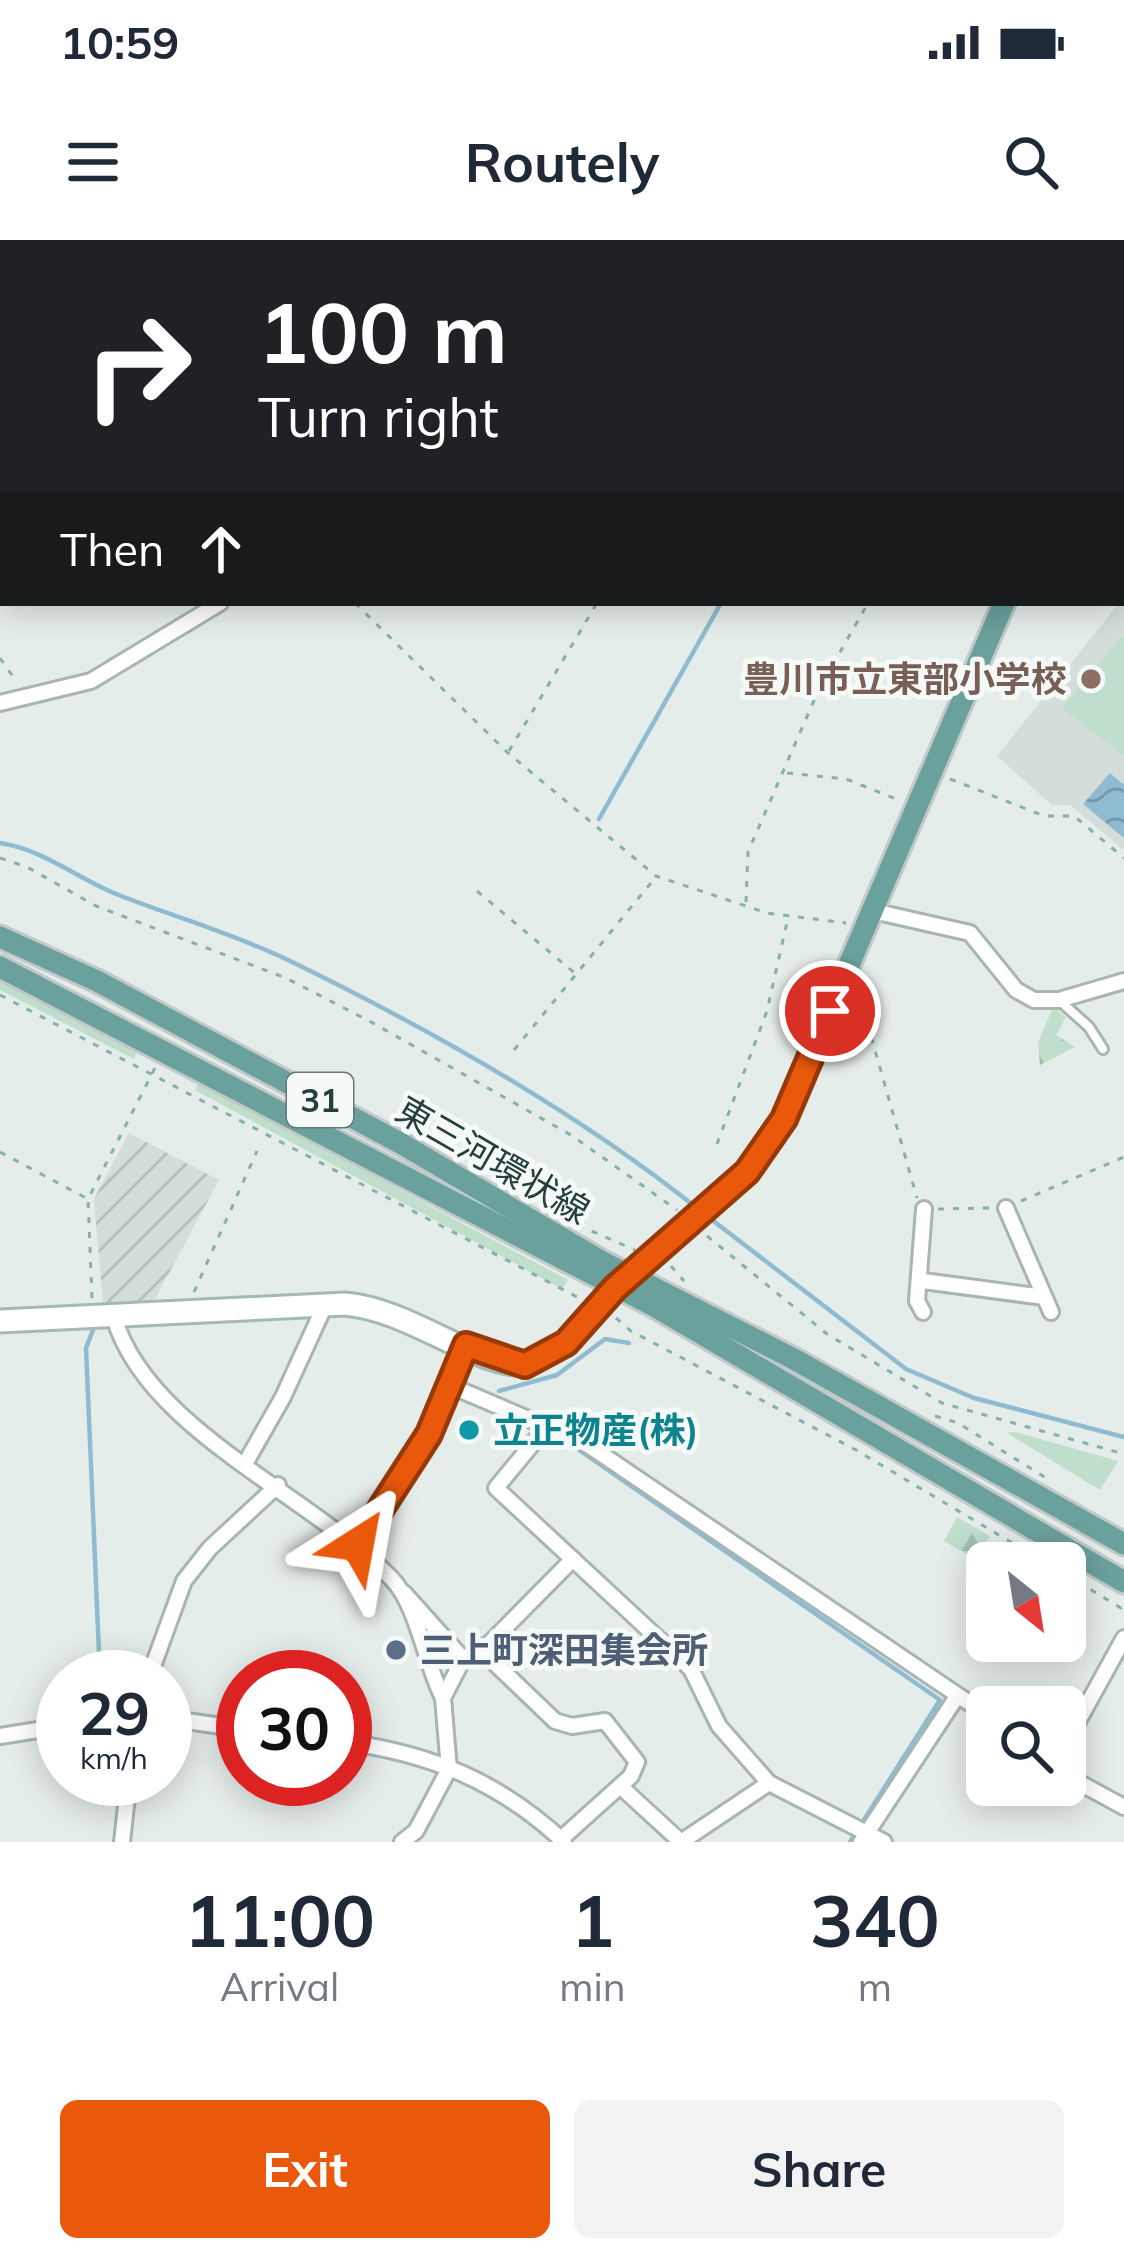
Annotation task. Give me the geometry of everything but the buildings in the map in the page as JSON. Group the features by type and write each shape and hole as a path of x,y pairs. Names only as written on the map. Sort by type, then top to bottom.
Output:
{"main road":[{"path":"624,1282 747,1172 784,1119 1003,606"},
{"name":"東三河環状線","path":"0,937 158,1014 624,1282 1124,1582"},
{"name":"東三河環状線","path":"0,968 157,1064 624,1282 1001,1471 1124,1544"}],"street":[{"path":"0,704 91,681 215,606"},
{"path":"870,918 970,933 1016,990 1034,1000 1059,1000 1124,982"},
{"path":"1006,1208 1052,1312"},
{"path":"923,1312 917,1301 923,1281 924,1209"},
{"path":"923,1281 1044,1297"},
{"path":"0,1321 325,1305 380,1309 507,1362 533,1363 566,1343 596,1306 624,1282"},
{"path":"246,1462 284,1397 325,1305"},
{"path":"103,1317 153,1392 358,1544 463,1659"},
{"path":"358,1544 401,1482 451,1386 466,1345"},
{"path":"451,1386 585,1443 966,1703"},
{"path":"548,1426 496,1488 691,1669 718,1726 770,1783 864,1838 884,1842"},
{"path":"159,1650 184,1581 278,1485"},
{"path":"443,1698 463,1659 481,1650 573,1559"},
{"path":"397,1584 443,1698 449,1769 416,1832 402,1842"},
{"path":"1086,1707 1124,1637"},
{"path":"372,1747 420,1756 507,1793 563,1841 620,1786 637,1762 605,1721 572,1726 555,1721 481,1650"},
{"path":"864,1838 956,1698"},
{"path":"0,1736 36,1730"},
{"path":"620,1786 681,1842 770,1783"},
{"path":"1086,1786 1124,1807"},
{"path":"122,1842 126,1806"}],"lane":[{"path":"1059,1000 1089,1027 1103,1049"}],"path":[{"path":"358,606 508,753 656,876 788,916 870,918"},
{"path":"508,753 595,606"},
{"path":"746,904 748,852 819,689 866,606"},
{"path":"0,658 27,698"},
{"path":"932,771 1044,816 1074,816 1124,858"},
{"path":"784,773 846,779 918,805"},
{"path":"0,858 27,866 96,906 286,978 571,1136 700,1214 827,1334 942,1402 1124,1454"},
{"path":"514,1050 656,876"},
{"path":"477,891 577,974"},
{"path":"717,1144 767,1011 788,916"},
{"path":"845,975 856,984 924,1209 1006,1208 1124,1157"},
{"path":"0,995 157,1064 596,1306 631,1331 856,1450 1011,1542"},
{"path":"103,1317 88,1198 157,1064"},
{"path":"191,1298 257,1151"},
{"path":"0,1152 88,1198"},
{"path":"1086,1587 1121,1608 1124,1604"}],"shaded area":[{"name":"豊川市立東部小学校","path":"1117,606 1124,606 1124,850 1070,805 1052,805 997,756"},
{"path":"129,1133 219,1180 154,1301 103,1305 94,1199"}],"green space":[{"path":"1124,634 1124,756 1062,708"},
{"path":"0,979 138,1050 134,1059 0,990"},
{"path":"1053,1007 1066,1017 1056,1035 1075,1047 1040,1065 1038,1043"},
{"path":"199,1082 568,1280 562,1289 195,1090"},
{"path":"1007,1433 1118,1461 1100,1490"},
{"path":"957,1517 990,1536 987,1542 966,1542 966,1554 944,1541"}],"water":[{"path":"1110,773 1124,785 1124,838 1083,804"}],"waterway":[{"path":"599,819 719,606"},
{"path":"0,843 45,858 116,894 265,950 393,1013 551,1105 698,1209"},
{"path":"707,1216 906,1369 974,1398 1124,1437"},
{"path":"94,1327 86,1348 99,1650"},
{"path":"499,1391 557,1375 605,1339 629,1343"},
{"path":"569,1443 940,1700 862,1823"},
{"path":"850,1842 855,1835"}],"place":[{"name":"豊川市立東部小学校","path":"1091,679"},
{"name":"立正物産(株)","path":"469,1430"},
{"name":"三上町深田集会所","path":"396,1650"}],"route":[{"path":"358,1544 429,1434 466,1345 490,1357 525,1365 566,1343 615,1288 747,1172 784,1119 830,1011"}]}
